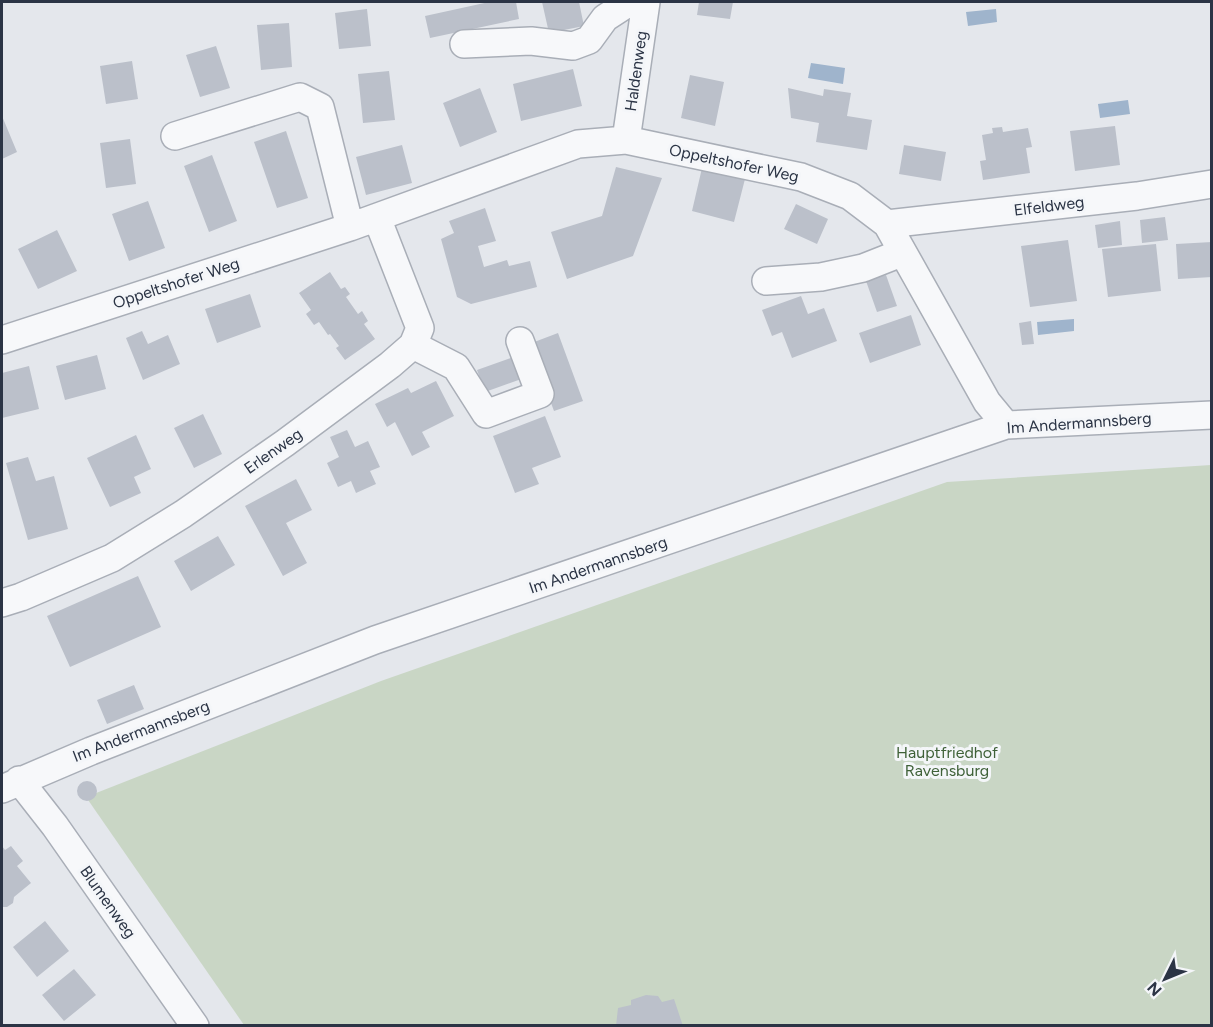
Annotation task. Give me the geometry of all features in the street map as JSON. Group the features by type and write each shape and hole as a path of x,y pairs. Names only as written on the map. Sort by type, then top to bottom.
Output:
{"street":[{"path":"464,44 531,41 573,46 589,40 605,18 626,5 639,2"},
{"name":"Haldenweg","path":"627,140 646,2"},
{"path":"175,136 300,97 320,107 350,227"},
{"name":"Oppeltshofer Weg","path":"2,340 350,227 579,144 627,140 801,177 850,196 887,224 987,402 1006,425"},
{"name":"Elfeldweg","path":"887,224 1137,196 1212,184"},
{"path":"376,218 420,328 413,345 456,367 486,414 540,394 520,341"},
{"path":"766,281 821,277 863,268 902,253"},
{"name":"Erlenweg","path":"2,603 112,558 183,514 285,443 381,372 413,345"},
{"name":"Im Andermannsberg","path":"10,784 375,640 1006,425 1212,415"},
{"name":"Blumenweg","path":"10,784 55,826 195,1026"}],"green space":[{"name":"Hauptfriedhof Ravensburg","path":"1211,465 1211,1025 244,1025 86,797 381,681 947,482"}],"water":[{"path":"996,9 997,22 968,26 966,12"},
{"path":"811,63 845,68 843,84 808,78"},
{"path":"1128,100 1130,114 1100,118 1098,104"},
{"path":"1074,319 1074,331 1038,335 1037,322"}],"building":[{"path":"489,2 516,2 519,19 430,38 425,16"},
{"path":"542,2 579,2 584,26 549,33"},
{"path":"699,2 733,2 730,19 697,15"},
{"path":"367,9 371,46 339,49 335,13"},
{"path":"289,23 292,67 261,70 257,25"},
{"path":"216,46 230,88 200,97 186,55"},
{"path":"132,61 138,99 106,104 100,66"},
{"path":"573,69 582,106 521,121 513,84"},
{"path":"389,71 395,120 363,123 358,74"},
{"path":"690,75 724,82 715,126 681,118"},
{"path":"480,88 497,132 460,147 443,103"},
{"path":"788,88 823,96 824,89 851,93 847,116 872,120 867,150 816,142 819,123 791,118"},
{"path":"2,116 17,152 2,159"},
{"path":"1115,126 1120,165 1075,171 1070,131"},
{"path":"1002,127 1003,132 1028,128 1032,147 1026,148 1030,173 983,180 980,161 986,160 982,135 993,133 992,128"},
{"path":"286,131 308,198 277,208 254,142"},
{"path":"130,139 136,184 106,188 100,143"},
{"path":"402,145 412,183 366,195 356,157"},
{"path":"904,145 946,152 941,181 899,174"},
{"path":"212,155 237,221 209,232 184,166"},
{"path":"616,167 662,178 633,256 567,279 551,232 602,216"},
{"path":"702,168 745,179 734,222 692,211"},
{"path":"148,201 165,248 129,261 112,214"},
{"path":"796,204 828,219 817,244 784,229"},
{"path":"485,208 496,241 478,246 484,267 507,260 509,266 530,261 537,287 471,304 457,297 441,239 454,233 449,221"},
{"path":"1165,217 1168,240 1142,243 1140,220"},
{"path":"1120,221 1122,245 1098,248 1095,225"},
{"path":"57,230 77,271 38,289 18,249"},
{"path":"1068,240 1077,301 1030,307 1021,246"},
{"path":"1212,242 1212,277 1178,279 1176,244"},
{"path":"1156,244 1161,291 1108,297 1102,249"},
{"path":"330,272 341,289 345,287 350,294 346,297 358,314 362,311 368,321 364,324 375,339 345,360 330,334 328,335 319,322 314,325 306,314 311,310 299,293"},
{"path":"886,275 897,306 877,312 866,281"},
{"path":"250,294 261,327 217,343 205,309"},
{"path":"801,296 808,314 824,308 837,341 792,358 782,332 772,336 762,310"},
{"path":"911,315 921,345 870,363 859,333"},
{"path":"1031,321 1034,344 1022,345 1019,323"},
{"path":"142,331 148,344 168,335 180,364 143,380 126,338"},
{"path":"558,333 583,401 554,411 529,344"},
{"path":"97,355 106,389 65,400 56,366"},
{"path":"519,355 527,377 485,392 477,370"},
{"path":"29,366 39,409 2,418 2,373"},
{"path":"436,381 454,416 422,432 430,447 412,456 395,422 387,427 375,404 408,388 411,393"},
{"path":"203,414 222,454 194,468 174,428"},
{"path":"545,416 561,457 532,468 539,484 515,493 493,436"},
{"path":"347,430 355,447 368,441 380,467 370,471 376,484 356,493 351,481 338,487 327,463 339,457 330,437"},
{"path":"136,435 151,469 134,477 141,493 110,507 87,458"},
{"path":"28,457 36,481 54,476 68,529 28,540 6,463"},
{"path":"296,479 312,510 286,523 307,563 283,576 245,506"},
{"path":"218,536 235,565 191,591 174,561"},
{"path":"138,576 161,627 70,667 47,616"},
{"path":"134,685 144,709 107,724 97,700"},
{"path":"87,781 94,784 97,791 94,798 87,801 80,798 77,791 80,784"},
{"path":"2,846 5,850 11,846 23,861 17,866 31,883 14,897 13,903 7,907 2,907"},
{"path":"45,921 69,951 37,977 13,947"},
{"path":"74,969 96,995 64,1021 42,995"},
{"path":"646,995 658,996 662,1002 674,999 683,1026 616,1026 618,1008 631,1005 631,1000"}]}
